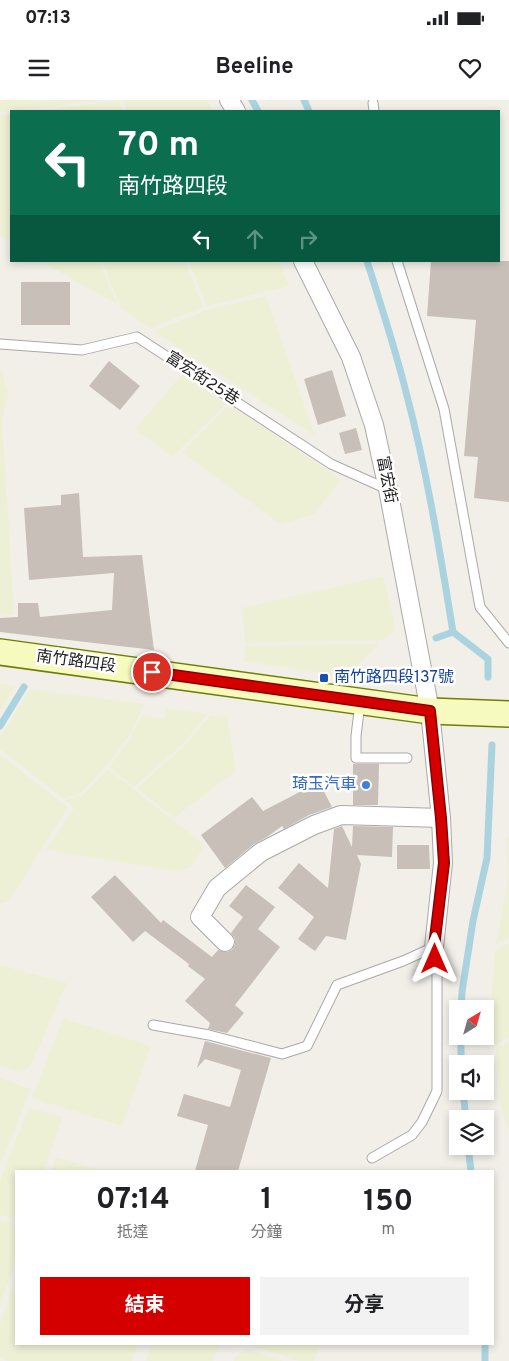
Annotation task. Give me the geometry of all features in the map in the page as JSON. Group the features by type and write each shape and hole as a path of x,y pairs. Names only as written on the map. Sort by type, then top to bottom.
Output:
{"street":[{"name":"富宏街","path":"304,262 351,357 374,425 388,489 430,711 441,818 444,863 434,947"},
{"name":"南竹路四段","path":"0,652 430,711 509,714"},
{"path":"225,942 200,918 217,888 261,852 314,825 341,815 441,818"}],"lane":[{"path":"397,262 444,409 480,607 509,643"},
{"name":"富宏街25巷","path":"0,344 82,350 137,337 331,464 388,489"},
{"path":"360,700 356,736 356,758 408,758"},
{"path":"153,1025 209,1035 282,1054 307,1046 337,985 403,961 434,947 437,970 437,1091 422,1122 412,1135 372,1158"}],"green space":[{"path":"0,100 98,101 10,110 0,112"},
{"path":"118,100 123,110 47,110"},
{"path":"122,100 206,100 213,110 127,110"},
{"path":"10,114 10,242 0,236 0,115"},
{"path":"44,262 99,262 117,304"},
{"path":"102,262 185,262 203,307 150,328 120,307"},
{"path":"189,262 279,262 289,286 207,306"},
{"path":"266,296 315,436 154,331 208,310"},
{"path":"0,366 8,393 2,420 14,614 0,616"},
{"path":"182,374 226,404 172,457 135,429"},
{"path":"229,405 341,479 315,514 280,524 182,452"},
{"path":"383,576 396,630 382,640 245,643 242,608"},
{"path":"379,644 346,677 244,661 245,646"},
{"path":"0,684 16,686 0,710"},
{"path":"30,689 145,704 130,735 107,765 81,793 63,798 0,749 0,737"},
{"path":"167,708 208,714 183,744 134,787 109,767 131,737 142,715 164,719"},
{"path":"211,715 227,717 236,771 174,818 137,788 184,746"},
{"path":"0,755 68,807 9,901 0,904"},
{"path":"108,769 205,845 191,867 177,871 46,850 74,808 65,800 82,796"},
{"path":"506,836 509,837 509,938 496,944 508,881"},
{"path":"509,943 509,1036 497,1045 494,1044 494,1000 491,1000 495,950"},
{"path":"0,965 67,983 30,1067 20,1072 0,1065"},
{"path":"63,1018 151,1046 122,1126 32,1098"},
{"path":"509,1041 509,1133 501,1106 496,1049"},
{"path":"0,1078 31,1089 0,1165"},
{"path":"29,1107 62,1117 44,1170 15,1170 15,1219 0,1215 0,1180"},
{"path":"56,1157 100,1170 52,1170"},
{"path":"0,1220 15,1224 15,1261 0,1307"},
{"path":"15,1278 15,1345 138,1345 132,1361 9,1361 0,1358 0,1324"},
{"path":"151,1345 219,1345 213,1361 146,1361"},
{"path":"249,1345 320,1345 314,1361 299,1361"},
{"path":"246,1349 284,1361 233,1361 234,1358"}],"building":[{"path":"509,261 509,502 474,498 478,457 464,456 476,320 427,316 431,262"},
{"path":"21,282 70,282 70,325 21,325"},
{"path":"109,361 140,386 120,410 89,386"},
{"path":"332,370 346,416 318,425 304,379"},
{"path":"356,428 362,450 345,454 339,433"},
{"path":"79,493 83,557 142,555 154,650 0,632 0,618 18,617 18,603 38,603 40,617 112,610 114,573 29,580 24,508 61,505 61,495"},
{"name":"琦玉汽車","path":"353,764 379,764 378,805 353,805"},
{"path":"319,782 332,807 309,815 284,829 282,826 254,844 225,868 201,835 252,797 263,811"},
{"path":"342,826 352,847 353,826 393,827 392,857 357,855 361,864 346,940 326,936 315,951 298,939 314,917 278,888 299,863 328,888 334,829"},
{"path":"397,845 429,845 430,869 397,869"},
{"path":"115,875 161,923 163,920 212,957 218,950 227,952 232,950 235,945 235,939 231,933 243,917 229,906 246,885 275,907 258,929 280,947 235,1005 244,1013 227,1033 208,1029 210,1023 185,1001 205,979 188,966 189,964 145,931 133,942 91,897"},
{"path":"205,1041 271,1058 238,1170 195,1170 208,1125 177,1116 184,1094 230,1107 241,1070 205,1059 197,1068"}],"waterway":[{"path":"252,100 257,110"},
{"path":"304,100 309,110"},
{"path":"367,262 393,343 414,422 433,512 453,632 488,659 488,677"},
{"path":"436,638 453,632"},
{"path":"0,726 24,687"},
{"path":"462,1000 473,921 487,858 492,745"},
{"path":"461,1045 461,1055"},
{"path":"464,1100 465,1110"},
{"path":"469,1155 471,1170"},
{"path":"485,1345 485,1361"}],"place":[{"name":"南竹路四段137號","path":"324,678"},
{"name":"琦玉汽車","path":"366,785"}],"route":[{"path":"152,672 430,711 444,863 434,947 435,959"}]}
